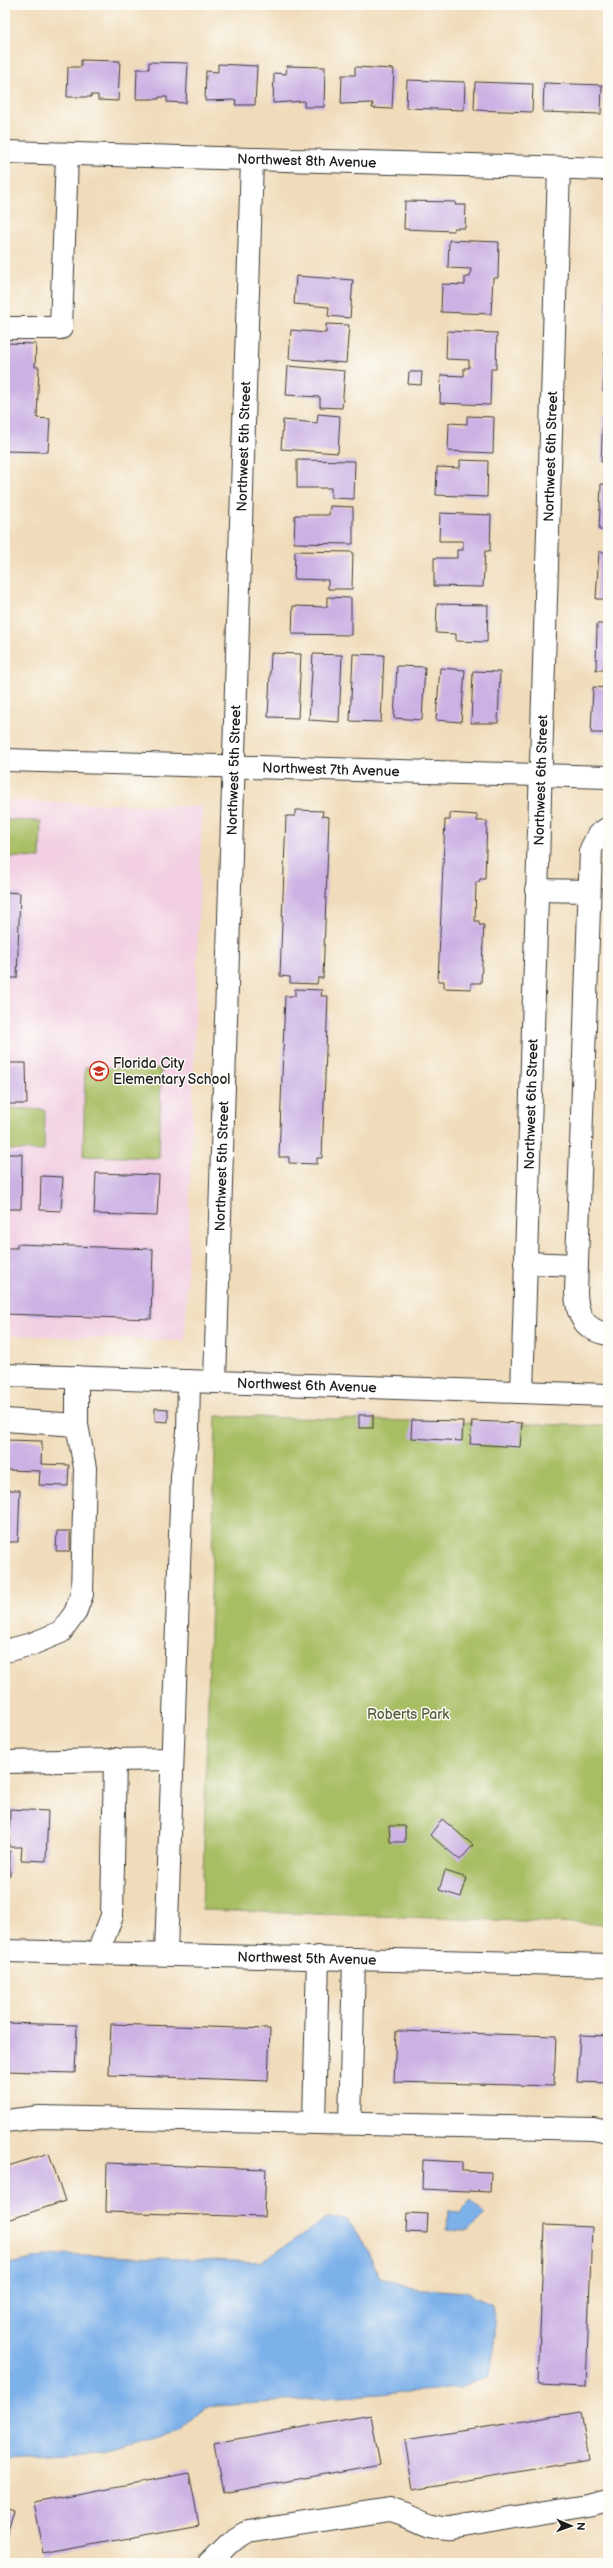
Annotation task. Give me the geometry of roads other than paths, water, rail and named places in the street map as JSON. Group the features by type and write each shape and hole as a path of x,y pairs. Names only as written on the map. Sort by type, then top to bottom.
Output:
{"street":[{"name":"Northwest 8th Avenue","path":"5,152 608,169"},
{"path":"5,328 61,328 67,154"},
{"name":"Northwest 5th Street","path":"215,1382 235,766 252,159"},
{"name":"Northwest 6th Street","path":"522,1392 559,168"},
{"name":"Northwest 7th Avenue","path":"5,760 608,777"},
{"path":"608,828 598,836 591,849 577,1265 577,1305 579,1315 590,1329 608,1334"},
{"path":"536,890 589,891"},
{"path":"526,1263 577,1265"},
{"name":"Northwest 6th Avenue","path":"5,1375 608,1395"},
{"path":"5,1651 32,1644 61,1632 69,1623 79,1604 84,1570 85,1468 77,1425 77,1377"},
{"path":"166,1954 171,1759 182,1476 188,1432 190,1381"},
{"path":"5,1420 77,1425"},
{"path":"5,1762 115,1758 171,1759"},
{"path":"98,1952 112,1916 115,1758"},
{"name":"Northwest 5th Avenue","path":"5,1951 608,1965"},
{"path":"314,2122 318,1958"},
{"path":"350,2123 354,1959"},
{"path":"5,2121 40,2117 593,2129 608,2132"},
{"path":"209,2563 229,2543 255,2530 389,2510 408,2514 434,2527 450,2528 588,2505 608,2500"}],"water":[{"path":"471,2201 485,2214 468,2231 447,2230 448,2211 460,2212"},
{"path":"326,2219 346,2219 360,2236 380,2277 411,2288 466,2292 492,2305 496,2336 490,2376 460,2388 205,2407 179,2432 102,2453 5,2458 5,2265 56,2254 260,2262"}],"place":[{"name":"Florida City Elementary School","path":"99,1071"}],"park label":[{"name":"Roberts Park","path":"408,1714"}]}
